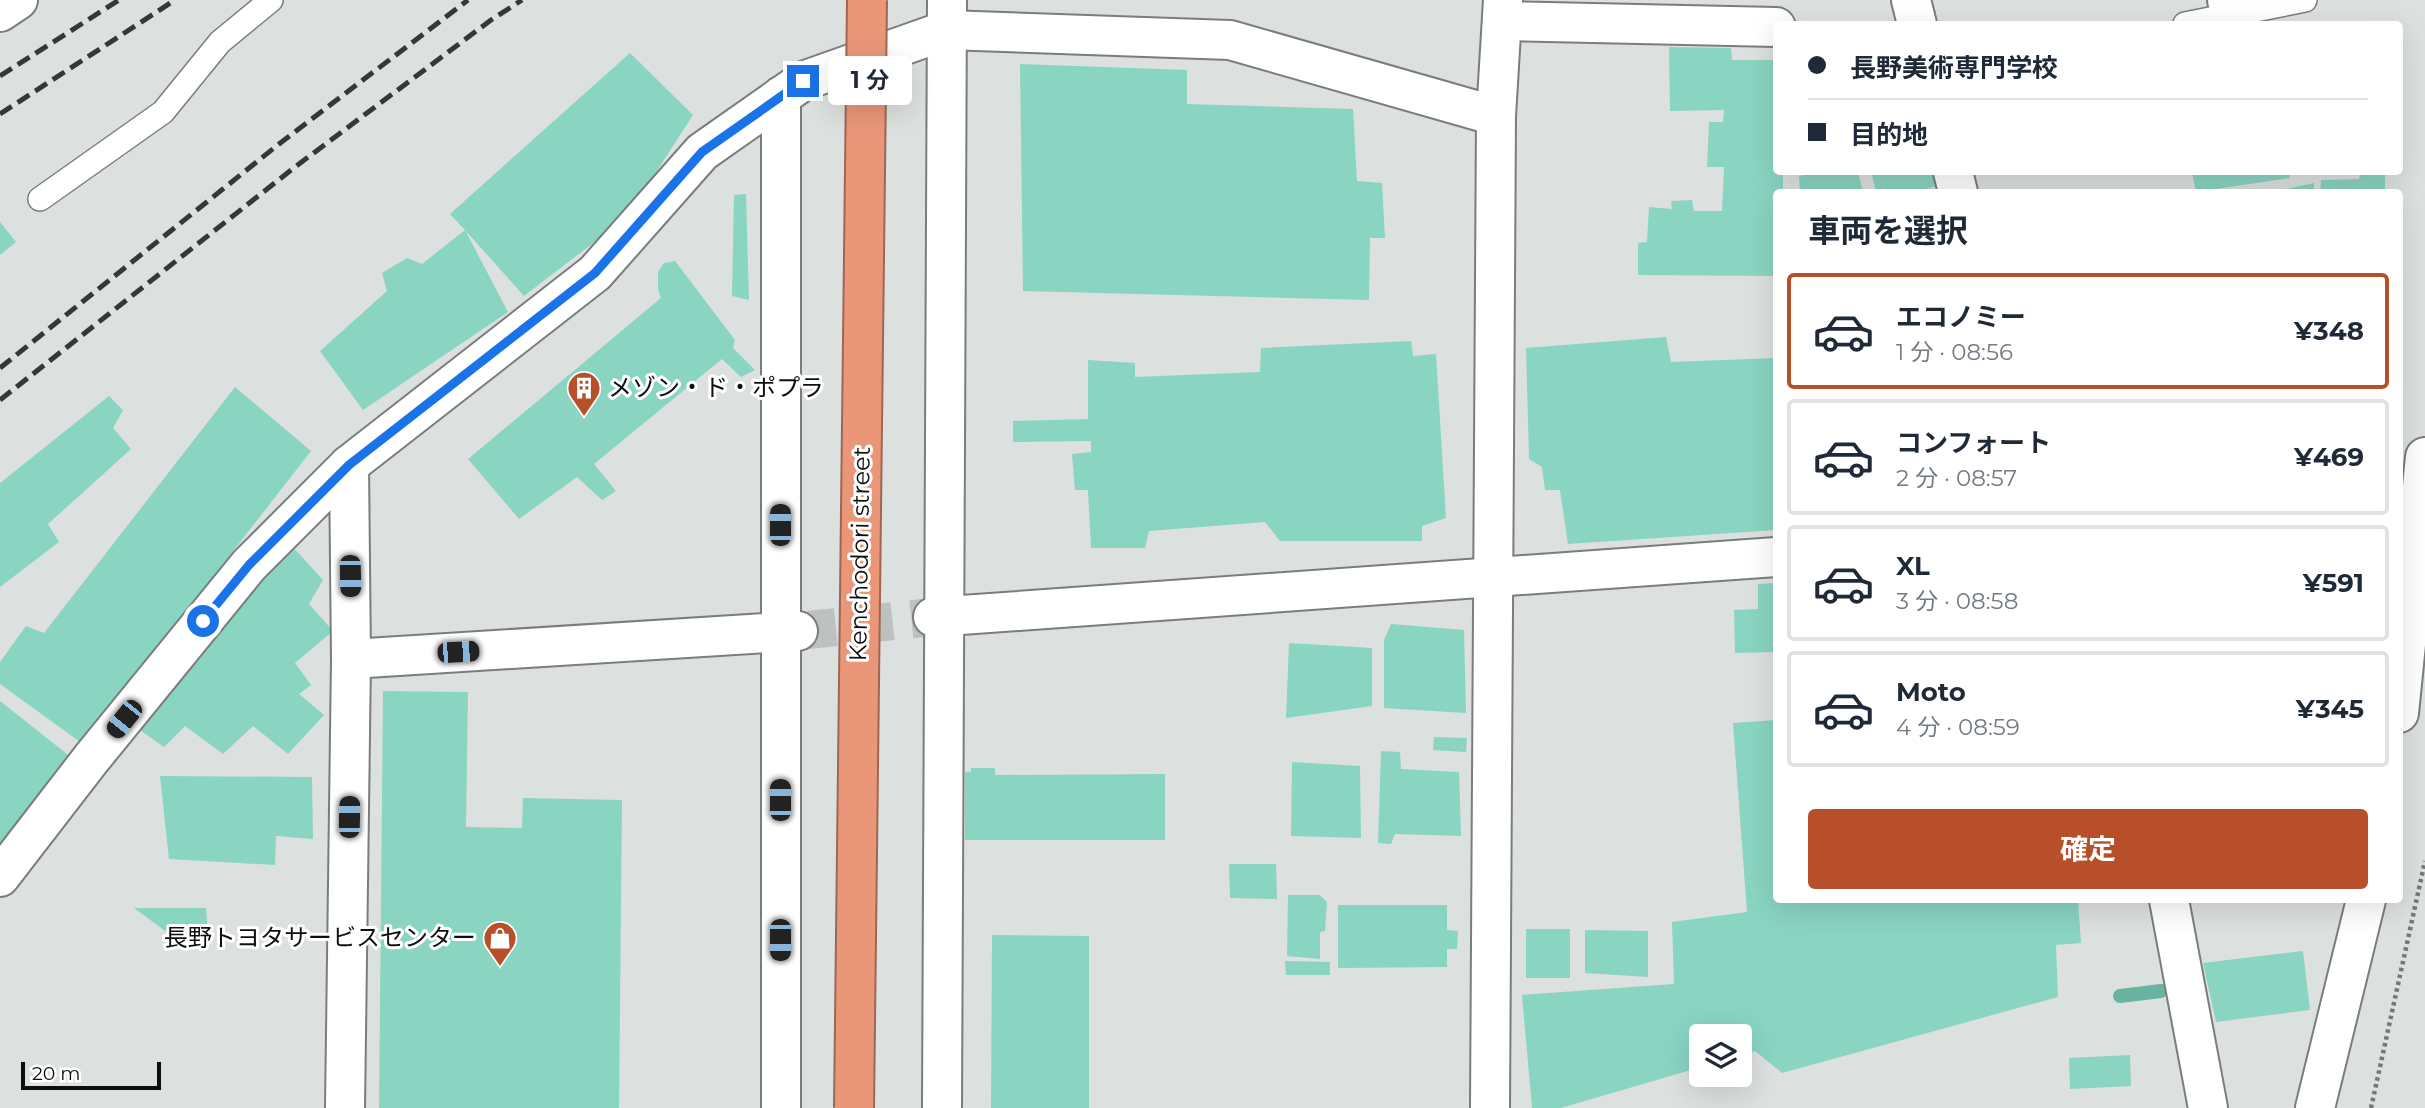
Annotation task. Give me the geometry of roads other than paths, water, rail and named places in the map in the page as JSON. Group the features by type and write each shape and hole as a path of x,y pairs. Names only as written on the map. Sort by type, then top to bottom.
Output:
{"highway":[{"name":"Kenchodori street","path":"854,1108 867,0"}],"street":[{"path":"0,12 18,0"},
{"path":"1911,0 1916,21"},
{"path":"1490,1108 1496,116 1503,11 1773,27"},
{"path":"0,877 249,565 349,465 595,273 702,152 803,81 947,15 1230,40 1496,116"},
{"path":"942,1108 939,616 947,15"},
{"path":"781,96 789,632 781,1108"},
{"path":"2403,674 2425,457"},
{"path":"345,1108 351,659 349,465"},
{"path":"939,616 1773,557"},
{"path":"351,659 789,632"},
{"path":"2170,903 2208,1108"},
{"path":"2315,1108 2365,903"}],"lane":[{"path":"40,199 163,112 220,42 271,0"},
{"path":"2193,21 2229,8 2305,0"}],"waterway":[{"path":"2120,996 2161,991"}],"tunnel":[{"path":"798,631 933,617"}],"railway":[{"path":"0,76 119,0"},
{"path":"0,114 175,0"},
{"path":"0,368 279,144 468,0"},
{"path":"0,400 295,167 491,20 522,0"}],"place":[{"name":"メゾン・ド・ポプラ","path":"584,418"},
{"name":"長野トヨタサービスセンター","path":"500,968"}]}
